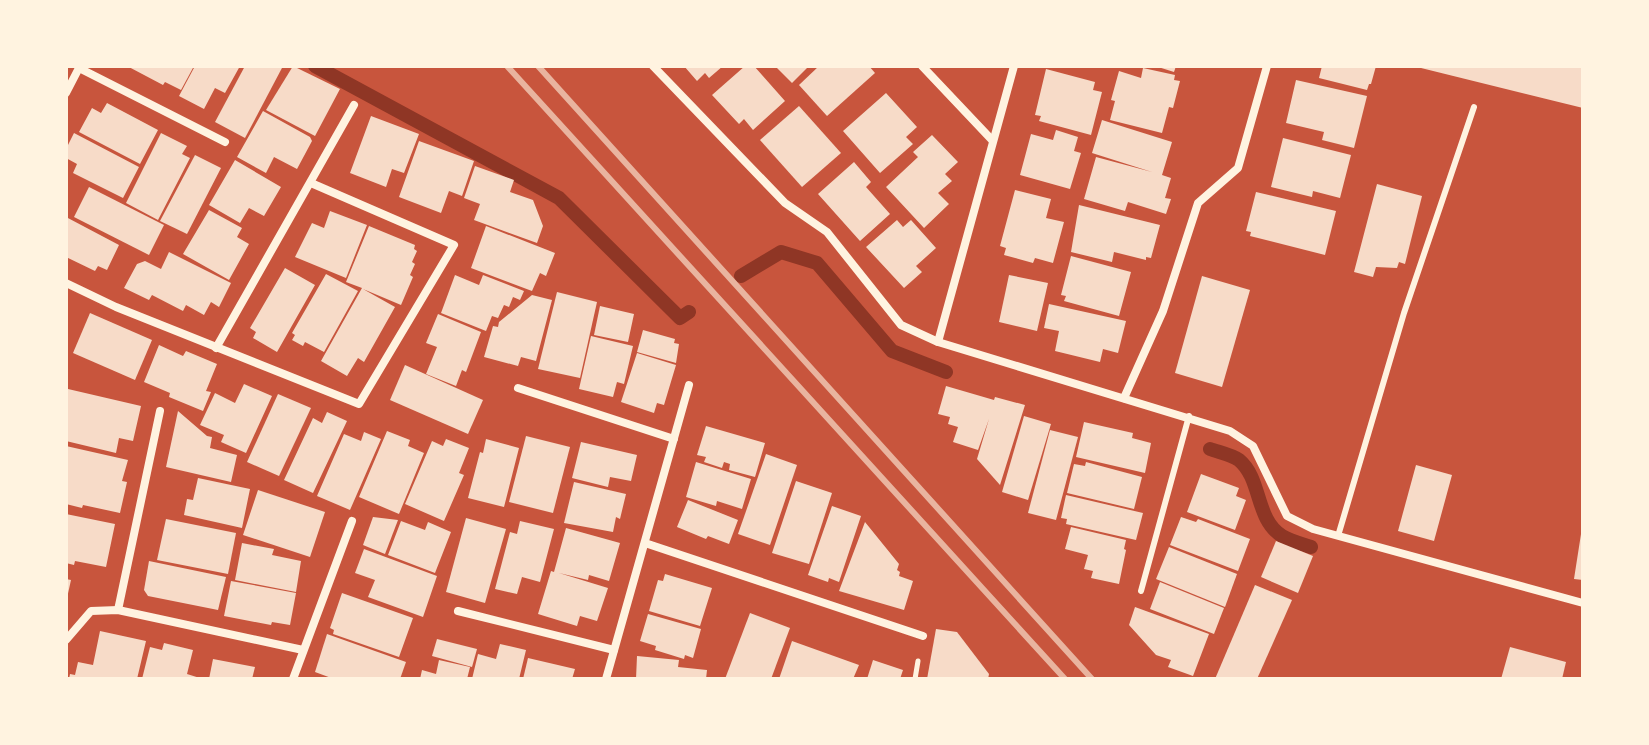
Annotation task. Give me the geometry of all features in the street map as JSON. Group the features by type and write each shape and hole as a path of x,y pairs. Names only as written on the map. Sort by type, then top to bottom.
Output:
{"street":[{"path":"653,66 785,203 827,232 901,325 938,342 1230,431 1253,446 1287,516 1313,529 1583,603"},
{"path":"922,66 992,140"},
{"path":"938,342 1014,66"},
{"path":"1124,398 1163,311 1198,203 1238,168 1267,66"},
{"path":"66,93 80,67 225,142"},
{"path":"216,348 354,105"},
{"path":"66,283 116,307 359,404 454,245 311,183"},
{"path":"606,679 689,385"},
{"path":"518,388 674,439"},
{"path":"118,610 160,411"},
{"path":"293,679 352,521"},
{"path":"645,543 923,636"},
{"path":"66,640 91,611 118,610 303,650"},
{"path":"458,611 614,650"}],"lane":[{"path":"1338,536 1404,313 1474,107"},
{"path":"1141,591 1189,416"}],"building":[{"path":"127,66 194,66 181,90 165,82 163,85"},
{"path":"195,66 240,66 225,93 215,88 204,109 179,96"},
{"path":"245,66 283,66 245,138 215,122"},
{"path":"293,66 340,89 315,136 266,110"},
{"path":"684,66 723,66 709,78 705,73 697,81"},
{"path":"745,66 754,66 785,101 753,130 744,119 739,124 712,95"},
{"path":"775,66 809,66 792,83"},
{"path":"819,66 869,66 875,73 827,116 799,85"},
{"path":"1155,66 1176,66 1174,72"},
{"path":"1322,66 1376,66 1367,90 1319,78"},
{"path":"1583,66 1583,108 1417,67"},
{"path":"1143,68 1175,75 1174,80 1180,81 1162,133 1110,120 1115,101 1111,100 1119,71 1141,78"},
{"path":"1046,69 1095,82 1093,90 1102,92 1091,135 1039,121 1041,116 1035,115"},
{"path":"1296,80 1367,96 1354,148 1322,140 1324,132 1286,123"},
{"path":"886,93 917,127 906,137 913,144 880,173 843,131"},
{"path":"107,103 158,130 140,164 79,132 92,108 101,113"},
{"path":"799,106 841,153 802,187 760,140"},
{"path":"263,111 310,137 312,141 297,169 274,157 266,173 237,157"},
{"path":"371,116 419,134 404,173 392,169 386,187 350,173"},
{"path":"1102,120 1172,142 1162,175 1171,178 1165,198 1171,199 1166,214 1128,202 1125,211 1084,199 1096,157 1152,172 1092,153"},
{"path":"1056,130 1078,137 1074,151 1081,153 1070,189 1020,175 1031,134 1053,140"},
{"path":"74,133 139,167 123,198 73,173 77,164 66,158 66,149"},
{"path":"161,133 187,146 182,154 190,158 158,220 126,203"},
{"path":"932,135 958,162 945,174 952,181 938,193 949,204 924,228 886,187 918,157 913,152"},
{"path":"1283,138 1351,155 1340,198 1313,191 1312,197 1271,187"},
{"path":"419,141 474,161 462,196 449,191 441,213 399,197"},
{"path":"195,155 221,168 187,234 160,221"},
{"path":"235,160 281,187 264,216 249,208 240,223 209,205"},
{"path":"854,162 871,182 866,187 890,214 860,241 818,194"},
{"path":"475,166 514,180 510,192 533,200 543,226 537,243 474,220 480,204 464,198"},
{"path":"1377,184 1422,196 1405,264 1399,262 1397,268 1376,267 1373,277 1354,272"},
{"path":"89,187 164,225 149,255 74,217"},
{"path":"1015,190 1051,199 1046,218 1064,222 1053,263 1035,258 1033,263 1004,255 1006,248 1000,246"},
{"path":"1256,192 1336,211 1325,255 1250,236 1251,232 1246,231"},
{"path":"1079,205 1160,225 1151,258 1146,257 1146,260 1114,252 1112,262 1071,252"},
{"path":"209,210 242,228 237,237 249,244 229,280 183,254"},
{"path":"330,211 367,225 346,278 295,257 312,223 324,228"},
{"path":"66,217 119,245 107,270 98,266 95,271 66,257"},
{"path":"897,220 903,227 911,220 936,248 916,266 922,272 904,288 866,247"},
{"path":"369,226 415,245 417,251 410,275 413,277 401,305 363,289 395,307 364,362 358,358 347,376 321,361 362,288 346,282"},
{"path":"486,226 555,253 546,276 540,273 532,291 471,268"},
{"path":"169,252 231,283 219,307 211,302 204,315 186,305 183,311 152,295 149,300 124,288 137,264 145,261 161,269"},
{"path":"1071,256 1131,272 1119,316 1064,301 1066,296 1061,295"},
{"path":"285,268 315,285 277,352 253,338 256,332 250,328"},
{"path":"326,274 358,291 324,352 305,342 303,346 292,340 295,335 292,333"},
{"path":"455,275 479,285 483,275 524,291 520,300 513,297 509,307 504,305 498,318 492,316 486,331 441,313"},
{"path":"1009,275 1048,283 1037,331 999,322"},
{"path":"1202,276 1250,290 1222,387 1175,373"},
{"path":"557,292 597,302 580,378 538,369"},
{"path":"532,295 552,300 536,361 521,357 518,366 484,357 493,326 498,327 499,322"},
{"path":"1049,304 1126,321 1118,353 1103,349 1100,362 1055,351 1059,331 1044,328"},
{"path":"600,306 634,314 628,342 594,335"},
{"path":"90,313 152,340 135,380 73,353"},
{"path":"438,314 481,332 466,372 462,370 456,386 426,374 437,347 426,343"},
{"path":"643,330 675,339 674,343 679,344 676,363 637,352"},
{"path":"591,336 633,346 624,384 617,382 613,397 579,389"},
{"path":"159,345 183,356 186,351 217,364 206,391 211,392 203,411 169,397 170,393 144,382"},
{"path":"637,353 676,365 664,405 657,403 654,413 621,402"},
{"path":"405,365 483,400 468,434 390,400"},
{"path":"244,384 272,396 246,453 221,442 224,435 200,425 215,393 235,403"},
{"path":"946,386 1025,405 1000,485 977,459 989,419 978,450 953,442 958,427 948,424 950,417 938,414"},
{"path":"68,389 141,406 133,441 119,438 116,453 66,441"},
{"path":"278,394 311,408 279,476 247,462"},
{"path":"178,411 212,437 210,448 237,455 231,482 166,467"},
{"path":"327,412 347,421 313,493 284,480 313,418 322,423"},
{"path":"1024,416 1051,424 1028,500 1002,492"},
{"path":"1084,422 1133,433 1132,438 1151,443 1145,473 1076,457"},
{"path":"706,426 765,443 755,477 729,470 730,464 724,462 722,468 704,462 706,457 697,455"},
{"path":"1050,430 1078,437 1056,520 1028,513"},
{"path":"387,431 410,440 408,446 424,453 399,514 359,497"},
{"path":"364,432 381,439 350,510 317,496 344,434 361,441"},
{"path":"526,436 570,447 553,513 509,502"},
{"path":"446,439 469,448 459,473 464,475 444,521 405,504 432,441 443,446"},
{"path":"486,439 519,448 504,507 468,498"},
{"path":"581,442 637,455 631,481 610,477 608,487 572,478"},
{"path":"66,446 128,460 122,481 127,482 120,513 66,504"},
{"path":"766,454 797,465 770,545 738,534"},
{"path":"696,462 751,479 742,509 717,501 716,506 686,497"},
{"path":"1086,462 1142,477 1134,509 1067,493 1074,464 1085,466"},
{"path":"1416,465 1452,475 1434,541 1398,531"},
{"path":"1201,474 1239,488 1236,496 1246,500 1235,530 1187,512"},
{"path":"198,478 250,489 242,528 184,515 187,499 193,500"},
{"path":"796,481 832,493 809,564 772,553"},
{"path":"574,482 626,494 620,519 616,517 613,532 564,523"},
{"path":"258,490 325,512 310,557 243,535"},
{"path":"1066,495 1143,513 1136,540 1066,524 1067,519 1061,518"},
{"path":"688,500 738,520 729,544 677,527"},
{"path":"832,506 861,516 839,582 829,578 828,582 808,575"},
{"path":"66,514 115,524 106,567 75,561 74,565 66,563"},
{"path":"373,517 398,520 385,554 363,545"},
{"path":"1181,517 1196,522 1198,519 1250,539 1238,571 1170,545"},
{"path":"466,518 506,529 485,603 446,592"},
{"path":"166,519 236,533 228,574 157,560"},
{"path":"401,521 425,530 428,522 451,532 435,573 388,555"},
{"path":"520,521 554,529 540,582 522,577 517,594 495,589 510,532 517,534"},
{"path":"865,522 899,564 899,576 913,581 904,610 839,591"},
{"path":"1071,527 1126,540 1119,584 1091,578 1093,571 1084,569 1088,555 1065,549"},
{"path":"566,528 620,543 609,581 589,575 588,580 559,573 608,588 597,621 580,616 577,626 538,614"},
{"path":"1583,534 1583,580 1574,579"},
{"path":"1276,541 1313,556 1298,593 1261,577"},
{"path":"242,543 274,549 272,555 301,561 296,592 235,580"},
{"path":"1169,547 1237,574 1225,607 1156,579"},
{"path":"364,549 437,576 423,617 368,597 375,580 355,573"},
{"path":"149,561 226,577 218,610 148,596 144,590"},
{"path":"665,574 712,588 700,626 649,611 658,580 663,581"},
{"path":"66,579 71,580 67,598 66,598"},
{"path":"231,581 296,593 290,625 272,622 271,625 224,616"},
{"path":"1160,582 1224,608 1214,634 1150,609"},
{"path":"1255,585 1292,600 1257,679 1215,679"},
{"path":"342,593 413,618 399,657 333,634 334,630 330,628"},
{"path":"1135,607 1209,634 1193,676 1168,667 1171,660 1156,655 1129,625"},
{"path":"750,613 790,628 771,679 725,679"},
{"path":"648,614 701,629 693,658 685,655 684,659 655,650 656,646 640,641"},
{"path":"936,629 957,632 989,674 988,679 927,679"},
{"path":"100,631 146,641 137,679 69,679 70,674 75,675 78,662 93,665"},
{"path":"327,634 406,662 400,679 334,679 315,672"},
{"path":"437,639 477,649 472,667 432,656"},
{"path":"792,641 859,665 853,679 779,679"},
{"path":"164,643 193,650 187,674 203,679 142,679 150,647 162,650"},
{"path":"500,644 526,650 519,679 472,679 478,654 496,659"},
{"path":"1510,647 1566,662 1562,679 1501,679"},
{"path":"637,656 679,660 678,667 707,670 706,679 636,679"},
{"path":"528,658 575,669 572,679 523,679"},
{"path":"213,659 255,667 252,679 209,679"},
{"path":"439,660 470,667 467,679 420,679 422,670 436,674"},
{"path":"873,660 903,670 900,679 867,679"}],"waterway":[{"path":"315,66 559,198 680,318 689,312"},
{"path":"741,276 781,252 817,263 892,351 946,372"},
{"path":"1210,449 1236,458 1246,468 1273,529 1285,538 1311,547"}],"railway":[{"path":"507,66 1065,679"},
{"path":"538,66 1092,679"}]}
